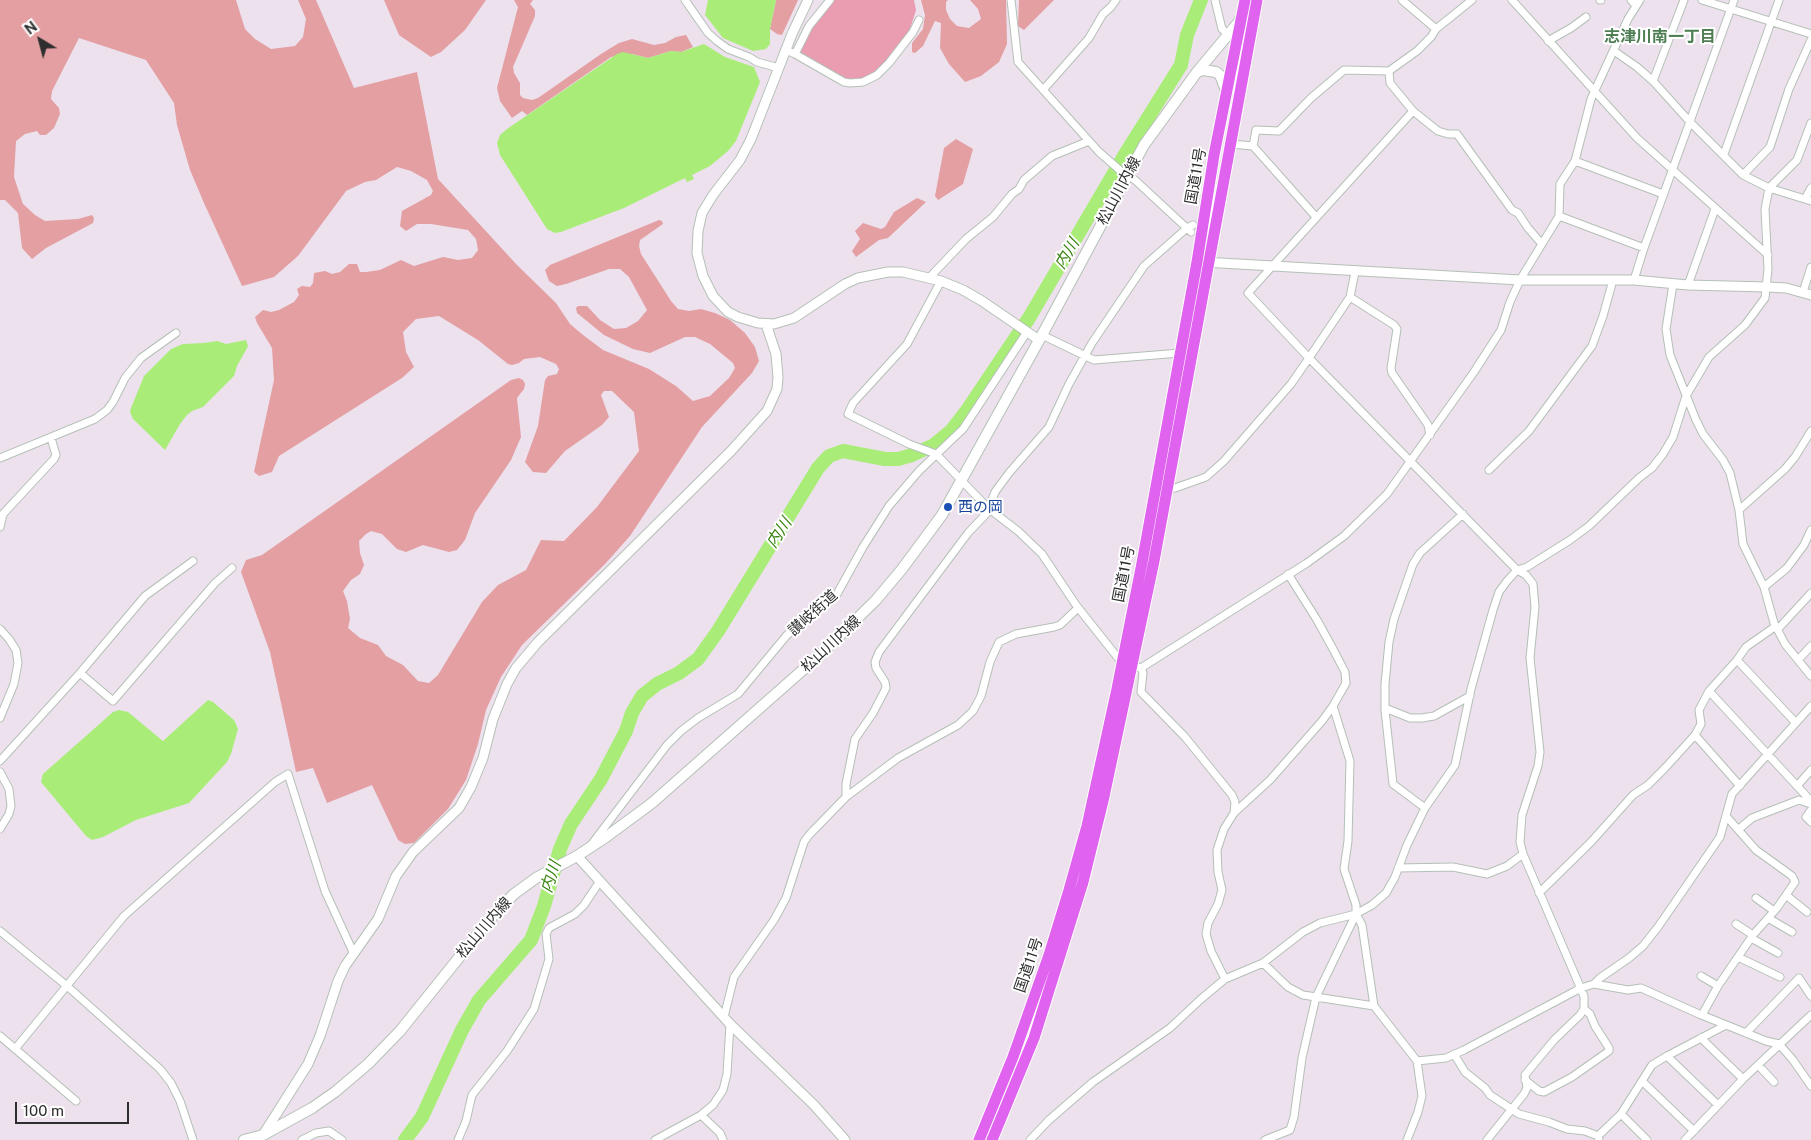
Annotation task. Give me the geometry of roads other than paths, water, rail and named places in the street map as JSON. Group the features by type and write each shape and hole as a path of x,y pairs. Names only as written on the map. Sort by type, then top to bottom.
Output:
{"highway":[{"name":"国道11号","path":"992,1140 1034,1038 1083,882 1103,801 1132,666 1162,486 1180,353 1214,155 1245,0"},
{"name":"国道11号","path":"1162,486 1209,264 1257,0"},
{"name":"国道11号","path":"979,1140 1013,1057 1069,890 1132,666"}],"main road":[{"name":"松山川内線","path":"244,1140 266,1138 335,1092 368,1064 400,1031 490,919 514,894 545,873 577,856 652,802 851,627 876,600 942,515 1040,337 1125,174 1197,72 1257,0"},
{"path":"1197,72 1203,70 1216,72 1220,75 1227,93"}],"street":[{"path":"685,0 708,33 717,42 757,62 779,68"},
{"path":"791,52 808,0"},
{"path":"830,0 779,68 751,139 740,160 713,194 702,213 697,242 703,276 707,286 720,305 728,312 747,321 766,324 783,322 794,318 845,284 858,278 888,272 903,272 941,281 976,297 1026,331 1094,360 1180,353"},
{"path":"846,797 846,784 855,739 873,713 886,688 885,682 876,668 879,652 968,533 986,513 995,492 1009,473 1050,427 1092,343 1144,266 1190,229 1089,141 1018,62 1011,0"},
{"path":"1043,90 1089,38 1103,14 1116,0"},
{"path":"1215,0 1222,29 1228,34"},
{"path":"1402,0 1436,29"},
{"path":"1253,146 1256,130 1279,131 1311,98 1344,70 1389,71 1417,51 1436,29 1472,0"},
{"path":"1512,0 1636,138 1768,255"},
{"path":"1653,81 1684,0"},
{"path":"1702,0 1811,34"},
{"path":"1634,280 1663,194 1734,0"},
{"path":"1724,154 1779,0"},
{"path":"1132,666 1307,563 1344,536 1388,494 1474,372 1501,330 1510,302 1520,280 1541,242 1559,216 1560,184 1575,161 1594,92 1635,2"},
{"path":"1548,41 1586,17"},
{"path":"791,52 844,82 864,82 877,75 889,63 913,32 919,20"},
{"path":"1743,175 1770,147 1789,89 1811,40"},
{"path":"1614,50 1638,67 1653,81 1690,122 1743,175 1769,188 1808,200 1811,188"},
{"path":"1389,71 1390,83 1413,111 1438,131 1457,134 1512,210 1518,213 1541,242"},
{"path":"1413,111 1248,293 1309,358 1517,570 1526,575 1533,584 1535,608 1530,658 1540,752 1538,766 1522,815 1520,842 1523,854 1581,988 1584,996 1584,1009 1554,1040 1525,1075 1527,1088 1524,1094 1486,1140"},
{"path":"1030,1140 1049,1120 1094,1082 1164,1033 1225,979 1263,963 1303,932 1320,923 1356,914 1372,905 1386,893 1425,808 1455,765 1470,696 1499,592 1517,570 1527,567 1589,526 1652,468 1673,437 1686,396 1709,356 1745,325 1757,311 1765,298 1767,287 1768,255 1765,209 1769,188 1797,160 1811,123"},
{"path":"929,278 966,239 993,218 1024,180 1052,156 1089,141"},
{"path":"1231,144 1253,146 1316,217"},
{"path":"1575,161 1663,194"},
{"path":"1688,285 1715,209"},
{"path":"1559,216 1644,248"},
{"path":"1197,262 1520,280 1634,280 1688,285 1767,287 1807,293 1811,267"},
{"path":"1162,486 1174,488 1206,477 1224,461 1291,384 1350,297 1355,272"},
{"path":"1489,470 1529,431 1592,346 1613,280"},
{"path":"941,281 907,344 854,403 848,414 909,444 934,453 988,508 1018,531 1042,554 1078,608 1132,666 1144,673 1141,692 1185,737 1232,795 1235,802 1234,813"},
{"path":"1673,284 1666,329 1670,355 1703,434 1723,460 1730,473 1739,510 1743,544 1764,587 1776,628 1785,644 1811,676"},
{"path":"1350,297 1394,325 1397,329 1391,368 1392,373 1428,425 1430,435"},
{"path":"266,1138 308,1064 345,966 378,919 403,864 412,852 451,817 466,798 484,758 492,719 516,668 526,654 731,451 768,411 777,389 778,377 776,354 766,324"},
{"name":"讃岐街道","path":"589,847 662,752 682,730 738,694 787,635 837,594 863,546 889,506 934,453 963,429 1026,331"},
{"path":"0,458 86,424 107,410 134,366 176,333"},
{"path":"1739,510 1784,469 1799,451 1811,430"},
{"path":"0,527 3,514 54,459 56,455 51,438"},
{"path":"1425,808 1393,784 1385,708 1385,684 1390,642 1394,619 1413,564 1420,553 1463,514"},
{"path":"1764,587 1787,568 1804,545 1811,530"},
{"path":"0,761 146,596 193,561"},
{"path":"80,672 113,701 214,584 232,568"},
{"path":"1225,979 1211,951 1206,934 1208,924 1218,904 1222,890 1218,872 1217,850 1224,829 1234,813 1270,780 1333,706 1346,683 1345,672 1317,620 1288,574"},
{"path":"1539,892 1591,842 1633,795 1648,785 1695,735 1701,724 1700,710 1710,691 1746,647 1776,628 1811,592"},
{"path":"654,1140 701,1115 713,1105 724,1090 727,1074 727,1020 734,977 774,920 786,898 804,842 812,831 846,797 898,758 958,725 973,711 981,696 990,662 999,642 1016,634 1060,625 1078,608"},
{"path":"0,629 16,650 18,663 14,684 0,718"},
{"path":"1798,660 1811,646"},
{"path":"1737,660 1796,723"},
{"path":"1710,691 1811,802"},
{"path":"1385,708 1410,718 1422,718 1434,716 1470,696"},
{"path":"1289,1140 1302,1058 1316,997 1356,914 1356,905 1344,869 1348,841 1350,761 1333,706"},
{"path":"1594,984 1636,952 1658,927 1720,837 1732,794 1811,706"},
{"path":"1695,735 1740,786"},
{"path":"1797,786 1811,770"},
{"path":"0,772 9,789 11,806 9,814 0,829"},
{"path":"15,1049 124,916 275,782 288,774 325,891 354,954"},
{"path":"1739,829 1752,818 1799,800 1811,802"},
{"path":"1811,810 1806,817 1811,822"},
{"path":"1702,1015 1718,986 1752,937 1794,885 1794,879 1756,850 1726,816"},
{"path":"1398,868 1453,867 1487,874 1506,866 1523,854"},
{"path":"577,856 727,1020 814,1105 845,1140"},
{"path":"458,1140 466,1122 472,1095 506,1051 534,1010 549,959 546,934 549,928 575,914 584,905 600,881"},
{"path":"1786,895 1807,912"},
{"path":"1756,898 1774,911"},
{"path":"1356,914 1362,925 1374,1006 1416,1061 1422,1096 1407,1140"},
{"path":"1768,918 1792,932"},
{"path":"1736,924 1778,954"},
{"path":"0,931 67,986 160,1069 171,1083 180,1101 193,1140"},
{"path":"1738,957 1780,977"},
{"path":"1263,963 1288,987 1304,995 1374,1006"},
{"path":"1701,976 1718,986"},
{"path":"1746,1033 1799,978 1811,996"},
{"path":"1416,1061 1446,1058 1581,988 1594,984 1628,990 1641,988 1726,1025 1779,1044 1811,1086"},
{"path":"1525,1080 1539,1091 1544,1092 1572,1077 1609,1051 1590,1014 1584,1009"},
{"path":"1642,1081 1691,1137 1743,1079 1811,1015"},
{"path":"1454,1054 1465,1072 1485,1088 1490,1095 1512,1108 1518,1114 1567,1129 1585,1131 1599,1138 1621,1114 1652,1065 1726,1025"},
{"path":"0,1036 76,1101"},
{"path":"1701,1038 1743,1079"},
{"path":"1667,1056 1718,1105"},
{"path":"1758,1065 1774,1082"},
{"path":"1621,1114 1647,1140"},
{"path":"701,1115 720,1133 723,1140"},
{"path":"1265,1140 1290,1130"},
{"path":"302,1140 316,1133 329,1131 338,1138"}],"waterway":[{"name":"内川","path":"405,1140 422,1117 462,1030 479,1000 531,940 544,906 560,849 571,824 601,779 642,696 657,684 679,673 698,659 718,631 818,468 829,456 843,451 885,459 898,459 934,445 951,431 1029,318 1124,156 1181,65 1187,35 1201,0"}],"place":[{"name":"西の岡","path":"948,507"}],"district":[{"name":"志津川南一丁目","path":"1660,37"}]}
